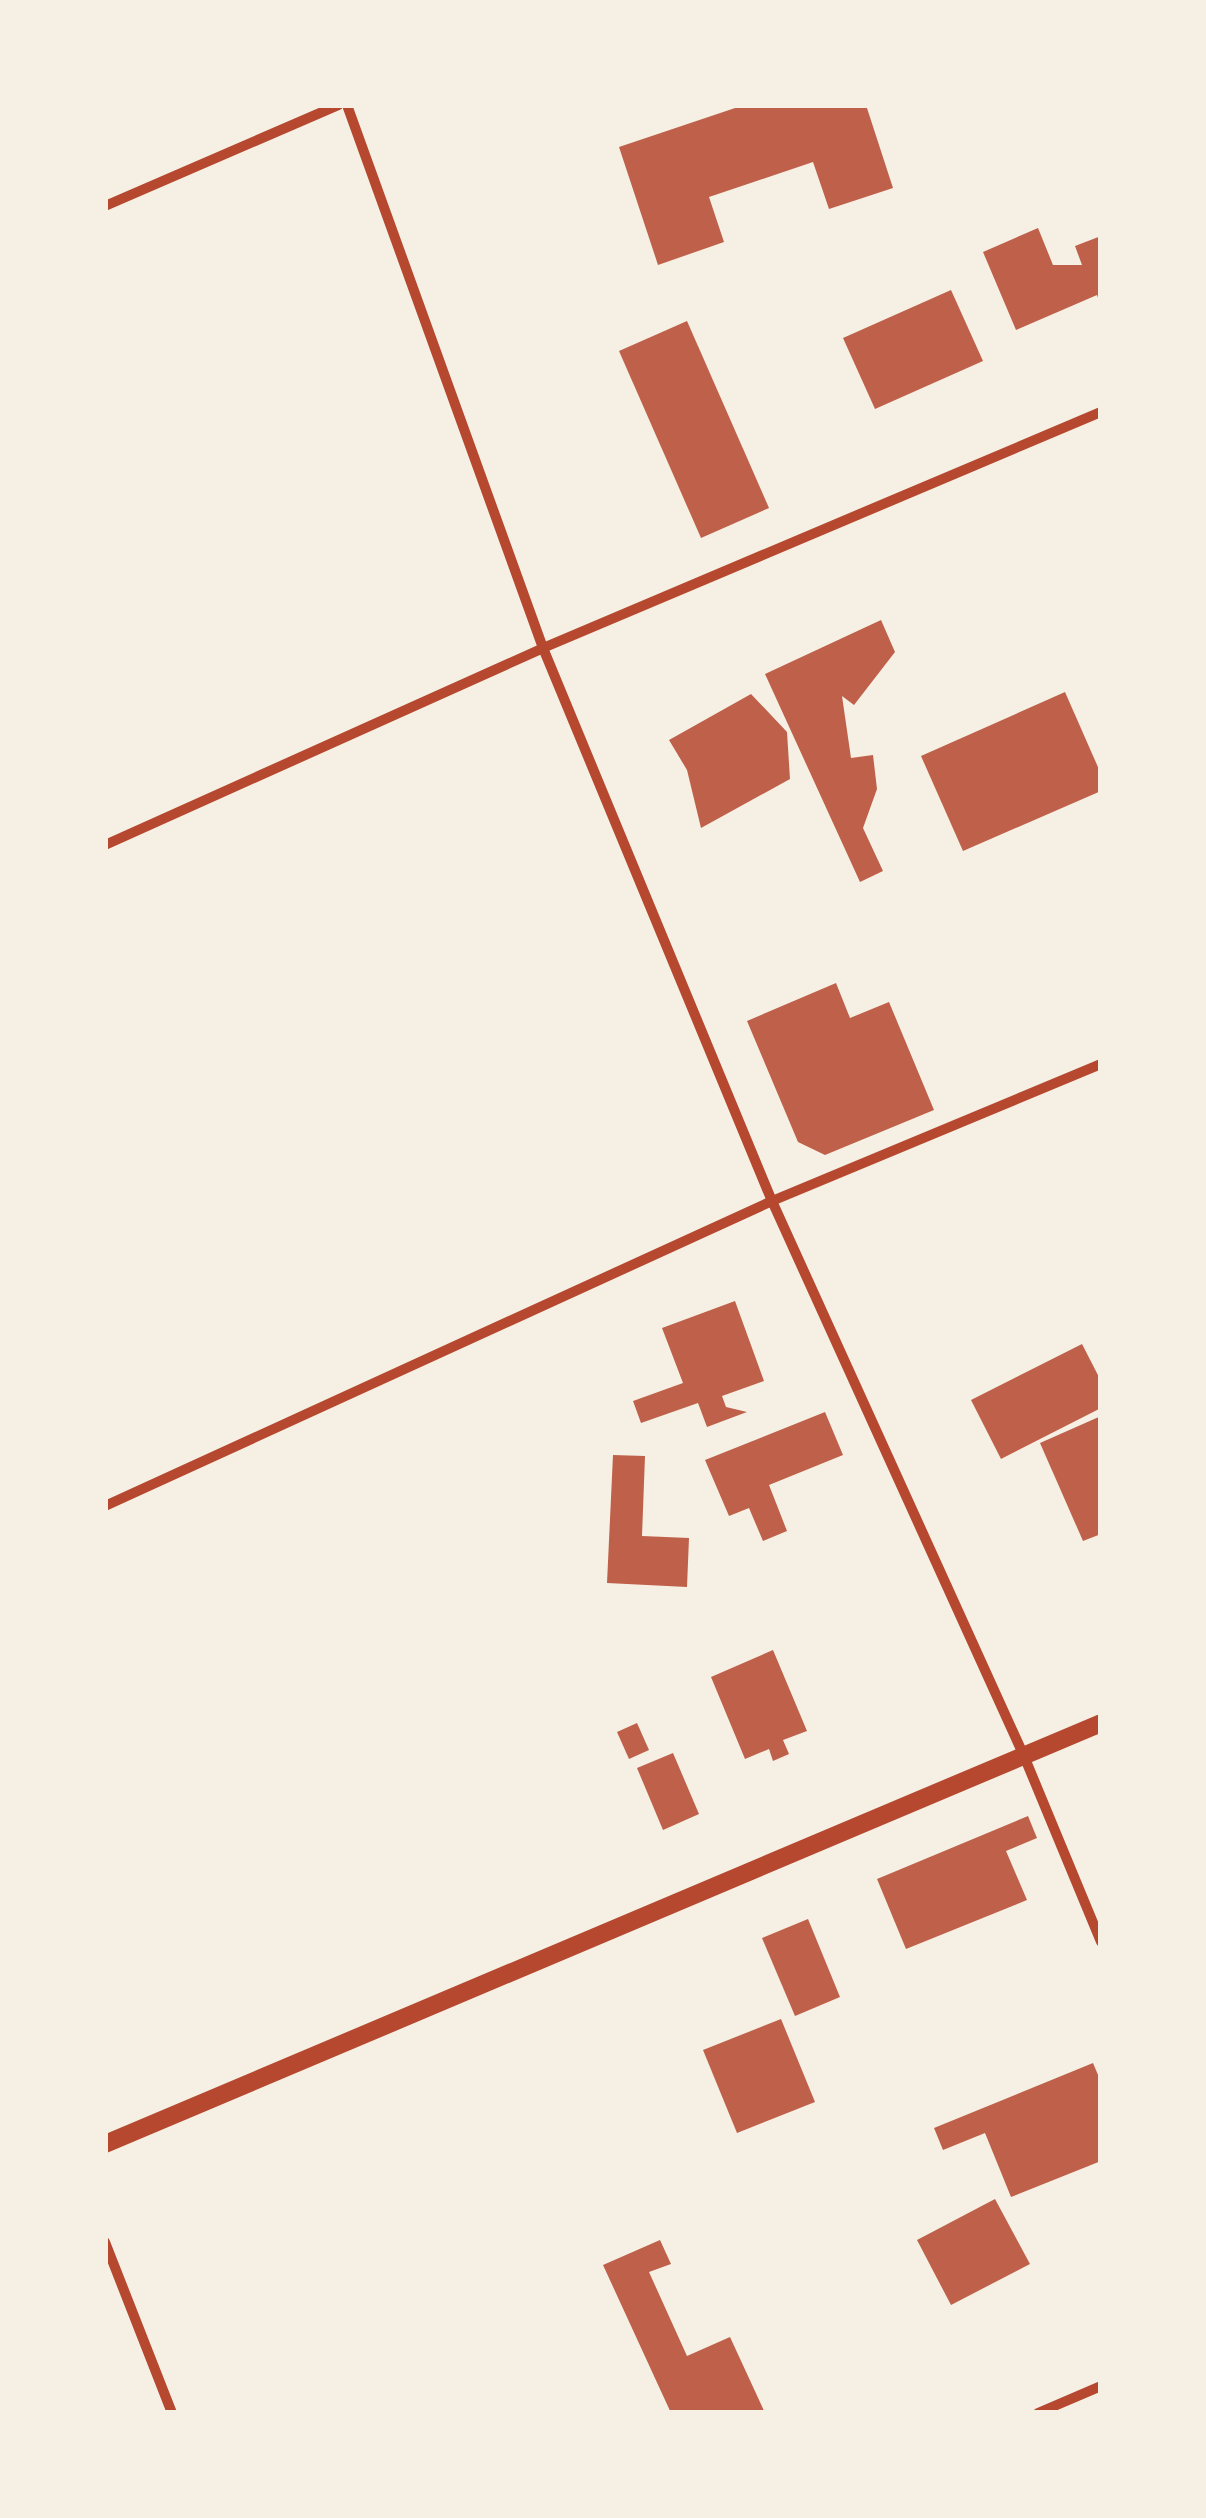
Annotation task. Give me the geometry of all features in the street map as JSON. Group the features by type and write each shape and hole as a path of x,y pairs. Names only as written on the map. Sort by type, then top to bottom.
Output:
{"street":[{"path":"105,206 338,105"},
{"path":"347,105 543,648 772,1201 1024,1756 1101,1942"},
{"path":"105,846 543,648 1101,412"},
{"path":"105,1506 772,1201 1101,1064"},
{"path":"105,2144 1101,1723"},
{"path":"105,2242 172,2413"},
{"path":"1038,2413 1101,2386"}],"building":[{"path":"744,105 866,105 893,188 829,209 813,162 709,197 724,242 658,265 619,147"},
{"path":"1038,228 1053,265 1082,265 1075,246 1101,236 1101,306 1097,295 1016,330 983,252"},
{"path":"951,290 983,361 875,409 843,338"},
{"path":"687,321 769,508 701,538 619,351"},
{"path":"881,620 895,652 854,705 842,696 851,758 873,755 877,789 863,828 883,871 860,882 765,674"},
{"path":"1065,692 1101,774 1101,791 963,851 921,756"},
{"path":"751,694 787,732 790,779 701,828 687,770 669,740"},
{"path":"836,983 850,1018 889,1002 934,1110 825,1155 798,1142 747,1021"},
{"path":"735,1301 764,1381 722,1396 726,1407 747,1412 707,1427 698,1403 641,1423 633,1401 683,1383 662,1328"},
{"path":"1082,1344 1101,1381 1101,1408 1001,1459 971,1400"},
{"path":"825,1412 843,1455 769,1485 787,1531 763,1541 749,1508 729,1516 705,1460"},
{"path":"1101,1416 1101,1534 1083,1541 1040,1443"},
{"path":"613,1455 645,1456 642,1536 689,1538 687,1587 607,1583"},
{"path":"773,1650 807,1731 783,1740 789,1754 773,1761 769,1749 745,1759 711,1677"},
{"path":"637,1723 649,1750 629,1759 617,1732"},
{"path":"673,1753 699,1814 663,1830 637,1768"},
{"path":"1028,1816 1037,1838 1006,1851 1027,1900 906,1949 877,1879"},
{"path":"808,1919 840,1997 795,2016 762,1938"},
{"path":"781,2019 815,2102 737,2133 703,2050"},
{"path":"1093,2063 1101,2082 1101,2161 1011,2197 985,2133 943,2150 934,2128"},
{"path":"995,2199 1030,2264 951,2305 917,2240"},
{"path":"660,2240 671,2264 649,2272 687,2356 730,2337 765,2413 671,2413 603,2265"}]}
